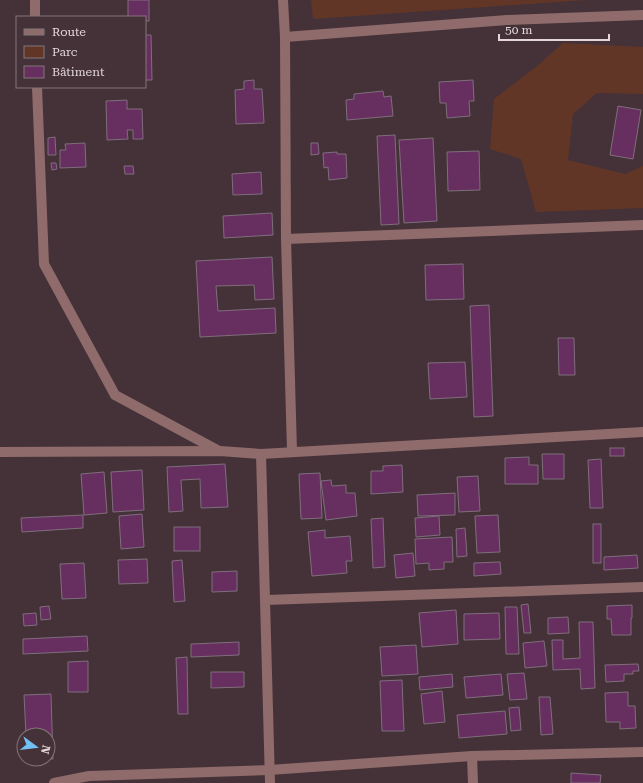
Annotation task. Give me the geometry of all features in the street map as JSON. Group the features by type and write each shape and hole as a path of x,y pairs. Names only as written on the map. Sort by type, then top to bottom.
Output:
{"street":[{"path":"34,0 35,16"},
{"path":"282,0 285,37 286,239 292,451"},
{"path":"285,37 507,20 643,15"},
{"path":"37,88 44,264 115,395 220,451"},
{"path":"286,239 643,225"},
{"path":"0,452 220,451 261,454 292,451 643,432"},
{"path":"261,454 270,783"},
{"path":"266,600 643,587"},
{"path":"54,783 89,776 269,770 472,756 643,752"},
{"path":"472,756 474,783"}],"green space":[{"path":"311,0 586,0 313,19"},
{"path":"563,43 643,47 643,94 597,93 573,114 568,160 625,174 643,166 643,208 536,212 521,159 490,149 494,99 537,66"}],"building":[{"path":"128,0 149,0 149,21 146,21 146,16 128,16"},
{"path":"146,35 151,35 152,80 146,80"},
{"path":"254,80 254,89 262,89 264,123 236,124 235,90 244,89 244,81"},
{"path":"473,80 474,101 469,101 470,116 447,118 446,103 440,103 439,82"},
{"path":"383,91 384,97 391,96 393,116 347,120 346,100 354,99 354,94"},
{"path":"127,100 127,109 142,109 143,139 133,139 133,130 127,130 128,139 107,140 106,101"},
{"path":"618,106 641,110 633,159 610,155"},
{"path":"395,135 399,224 381,225 377,136"},
{"path":"55,137 56,155 48,155 48,138"},
{"path":"433,138 437,221 404,223 399,140"},
{"path":"85,143 86,167 60,168 60,150 66,150 65,144"},
{"path":"311,143 318,143 319,154 311,155"},
{"path":"479,151 480,190 448,191 447,152"},
{"path":"337,152 337,154 346,154 347,178 329,180 328,167 324,168 323,153"},
{"path":"51,163 56,163 57,169 52,170"},
{"path":"124,166 133,166 134,174 125,174"},
{"path":"261,172 262,194 233,195 232,174"},
{"path":"272,213 273,235 224,238 223,216"},
{"path":"272,257 274,299 255,300 254,285 216,286 218,311 275,308 276,333 200,337 196,261"},
{"path":"463,264 464,299 426,300 425,265"},
{"path":"489,305 493,416 474,417 470,306"},
{"path":"558,338 574,338 575,375 559,375"},
{"path":"465,362 467,397 430,399 428,363"},
{"path":"610,448 624,448 624,456 610,456"},
{"path":"542,454 564,454 564,479 543,479"},
{"path":"529,457 529,465 538,465 538,484 505,484 505,458"},
{"path":"601,459 603,508 590,508 588,460"},
{"path":"225,464 228,507 201,508 200,479 181,480 183,511 169,512 167,467"},
{"path":"402,465 403,492 371,494 371,471 383,471 383,466"},
{"path":"142,470 144,510 113,512 111,472"},
{"path":"104,472 107,513 84,515 81,474"},
{"path":"320,473 322,518 301,519 299,474"},
{"path":"478,476 480,511 459,512 457,477"},
{"path":"331,480 332,486 346,485 346,493 355,493 357,516 326,520 321,481"},
{"path":"455,493 455,515 418,516 417,495"},
{"path":"142,514 144,547 121,549 119,516"},
{"path":"83,515 83,528 22,532 21,518"},
{"path":"498,515 500,552 477,553 475,516"},
{"path":"439,516 440,535 416,537 415,518"},
{"path":"383,518 385,567 373,568 371,519"},
{"path":"593,524 601,524 601,563 593,563"},
{"path":"174,527 200,527 200,551 174,551"},
{"path":"465,528 467,556 457,557 456,529"},
{"path":"325,530 325,538 350,536 352,561 346,561 347,573 312,576 308,532"},
{"path":"452,537 453,562 444,562 444,569 429,570 429,563 416,564 415,539"},
{"path":"413,553 415,576 396,578 394,555"},
{"path":"637,555 638,568 604,570 604,557"},
{"path":"147,559 148,583 119,584 118,560"},
{"path":"182,560 185,601 174,602 172,561"},
{"path":"500,562 501,574 474,576 474,563"},
{"path":"84,563 86,598 62,599 60,564"},
{"path":"237,571 237,591 212,592 212,572"},
{"path":"528,604 531,633 524,633 521,605"},
{"path":"632,605 631,635 612,635 611,619 607,619 607,606"},
{"path":"49,606 51,619 41,620 40,607"},
{"path":"505,607 517,607 519,654 506,654"},
{"path":"456,610 458,644 422,647 419,613"},
{"path":"36,613 37,625 24,626 23,614"},
{"path":"499,613 500,639 464,640 464,614"},
{"path":"568,617 569,633 548,634 548,618"},
{"path":"579,622 593,622 595,688 581,689 580,669 553,670 552,640 563,640 563,659 580,658"},
{"path":"87,636 88,651 23,654 23,639"},
{"path":"544,641 547,666 525,668 523,643"},
{"path":"239,642 239,655 191,657 191,644"},
{"path":"416,645 418,674 382,676 380,647"},
{"path":"187,657 188,714 178,714 176,658"},
{"path":"88,661 88,692 68,692 68,662"},
{"path":"638,664 639,671 633,671 633,674 624,674 624,681 606,682 605,665"},
{"path":"211,672 244,672 244,687 211,688"},
{"path":"524,673 527,699 510,700 507,674"},
{"path":"452,674 453,687 420,690 419,677"},
{"path":"501,674 503,695 466,698 464,677"},
{"path":"402,680 404,731 382,731 380,681"},
{"path":"442,691 445,722 424,724 421,694"},
{"path":"628,692 628,706 635,706 636,728 620,729 620,722 606,722 605,693"},
{"path":"51,694 52,727 26,727 24,695"},
{"path":"539,697 550,697 553,734 541,735"},
{"path":"519,707 521,730 511,731 509,708"},
{"path":"505,711 507,734 459,738 457,715"},
{"path":"571,773 601,775 600,783 571,783"}]}
